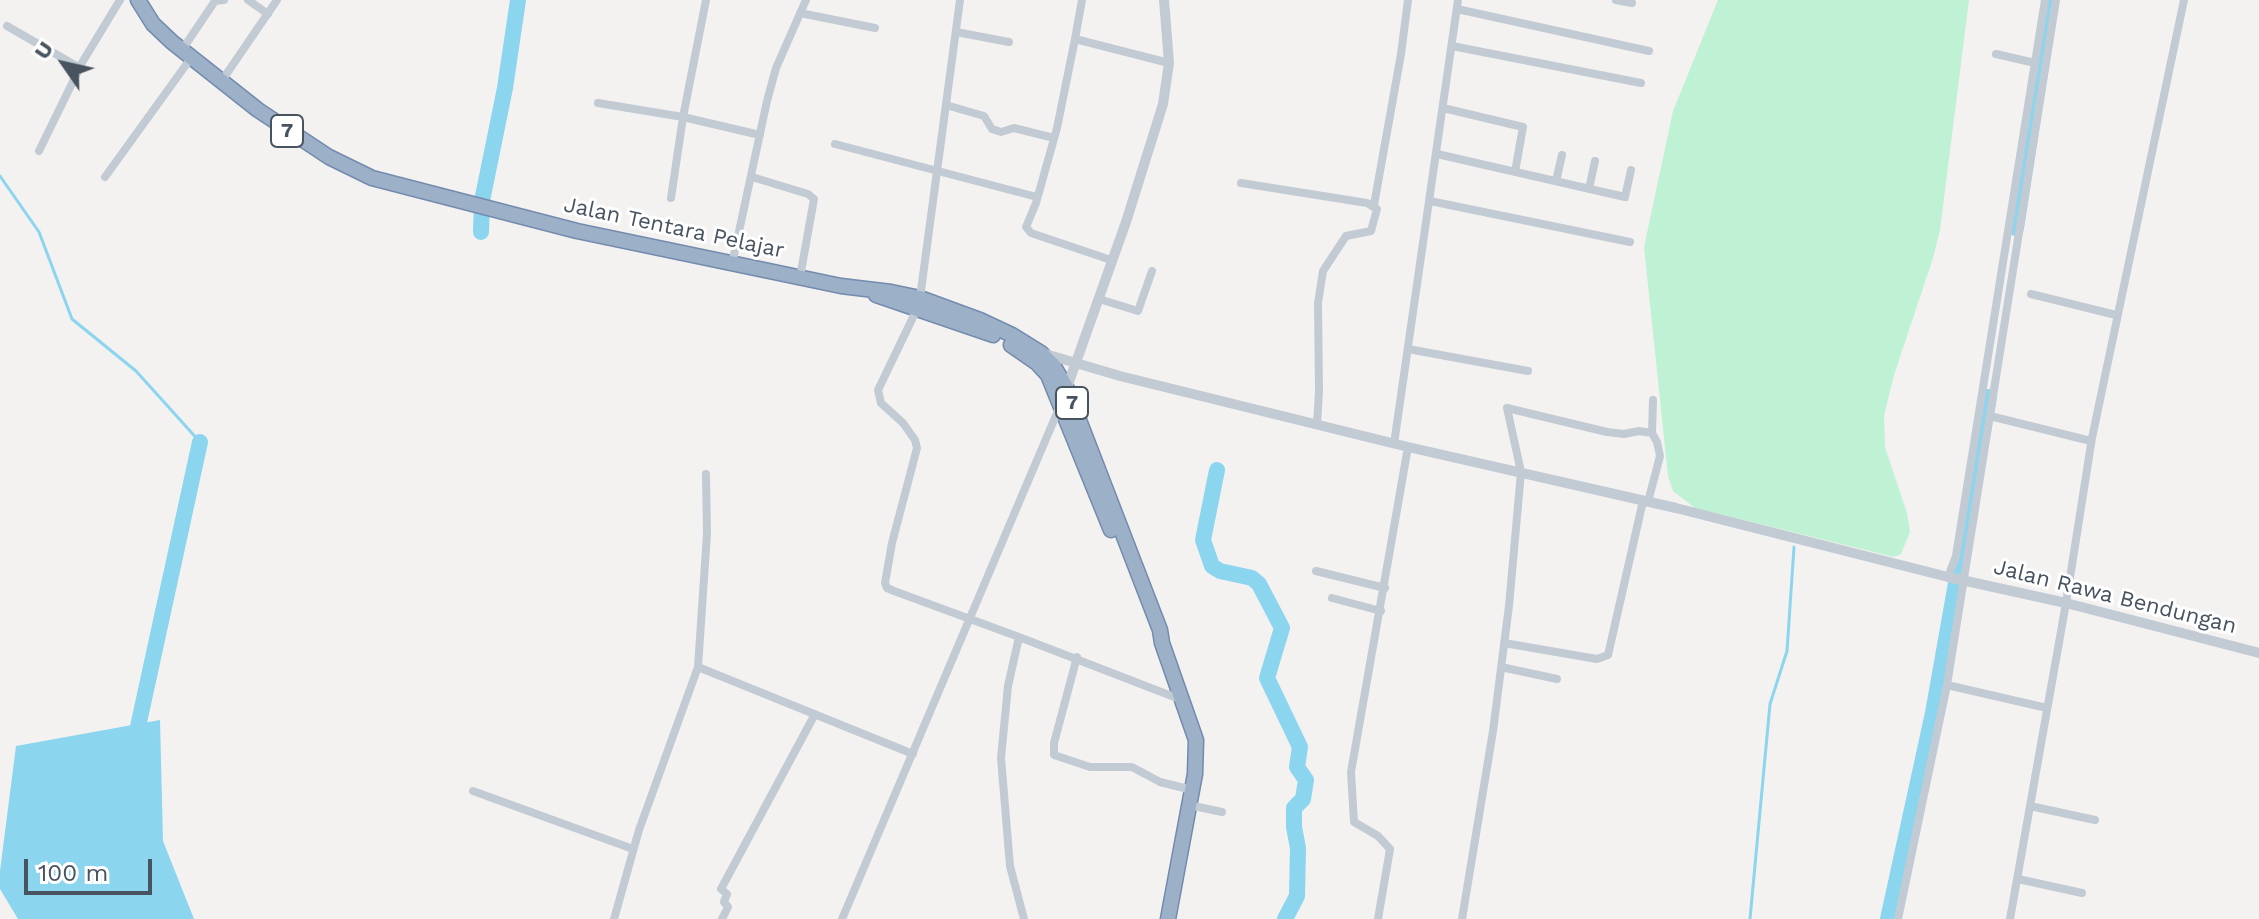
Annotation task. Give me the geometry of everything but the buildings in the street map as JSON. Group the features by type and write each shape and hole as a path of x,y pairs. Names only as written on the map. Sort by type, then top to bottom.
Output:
{"highway":[{"name":"7","path":"138,0 153,24 221,82"},
{"name":"Jalan Tentara Pelajar","path":"221,82 287,131 347,168 372,178 577,231 732,264 871,291 891,292 918,304 980,320 1012,335 1053,365 1067,389 1160,630 1196,740 1192,790 1168,919"},
{"name":"Jalan Tentara Pelajar","path":"1034,354 1061,405 1153,632 1162,643"}],"street":[{"path":"39,151 80,68 120,0"},
{"path":"105,177 186,54 215,1 224,0"},
{"path":"248,0 268,14"},
{"path":"221,82 277,0"},
{"path":"671,198 706,0"},
{"path":"732,264 776,68 806,0"},
{"path":"960,0 918,304 878,390 881,403 903,423 917,448 892,543 885,583 887,588 894,591 1077,657 1183,700"},
{"path":"1082,0 1054,138 1027,231 1111,260"},
{"path":"842,919 1077,363 1163,104 1169,63 1164,0"},
{"path":"1317,425 1318,303 1323,271 1346,236 1371,231 1377,211 1374,205 1408,0"},
{"path":"1616,0 1632,3"},
{"path":"1898,919 1947,685 1956,556 2045,0"},
{"path":"1956,578 1990,416 2056,0"},
{"path":"2010,919 2066,603 2091,441 2184,0"},
{"path":"1394,444 1458,5 1649,51"},
{"path":"800,13 875,28"},
{"path":"7,26 80,68"},
{"path":"956,32 1009,42"},
{"path":"1075,39 1169,63"},
{"path":"1452,46 1641,83"},
{"path":"1996,54 2035,63"},
{"path":"598,103 683,117 760,135"},
{"path":"946,105 984,116 992,129 1001,132 1014,128 1054,138"},
{"path":"1443,108 1523,127 1515,172"},
{"path":"835,144 1037,197"},
{"path":"1437,154 1625,197 1631,170"},
{"path":"1556,181 1562,155"},
{"path":"1589,189 1595,161"},
{"path":"752,177 808,194 814,199 800,277"},
{"path":"1241,183 1374,205"},
{"path":"1430,201 1630,242"},
{"path":"1099,299 1138,311 1152,271"},
{"path":"2031,294 2116,315"},
{"path":"1408,349 1528,371"},
{"name":"Jalan Rawa Bendungan","path":"1034,354 1394,444 1676,508 2066,603 2259,653"},
{"path":"1462,919 1501,667 1521,472 1504,398"},
{"path":"1504,643 1597,659 1608,655 1660,456 1652,433 1653,400"},
{"path":"1506,409 1509,407 1607,432 1652,433"},
{"path":"1990,416 2091,441"},
{"path":"1378,919 1390,849 1378,836 1354,822 1351,772 1408,447"},
{"path":"614,919 633,849 698,667 707,534 706,474"},
{"path":"1316,571 1385,588"},
{"path":"1332,598 1381,611"},
{"path":"1019,637 1008,686 1001,758 1009,854 1024,919"},
{"path":"1077,657 1054,743 1054,755 1090,767 1132,767 1160,782 1192,790"},
{"path":"698,667 913,754"},
{"path":"1501,667 1557,679"},
{"path":"1947,685 2047,708"},
{"path":"722,919 728,907 724,902 728,895 721,889 815,714"},
{"path":"473,791 633,849"},
{"path":"1189,805 1222,812"},
{"path":"2030,806 2095,820"},
{"path":"2018,879 2082,893"}],"green space":[{"path":"1718,0 1969,0 1940,230 1884,416 1885,447 1907,513 1910,532 1901,554 1894,557 1695,508 1673,491 1668,476 1644,247 1673,111"}],"water":[{"path":"160,720 163,841 194,919 18,919 0,889 16,746"}],"waterway":[{"path":"481,232 482,201 505,88 518,0"},
{"path":"2016,228 2051,0"},
{"path":"0,176 39,232 72,319 136,371 200,442"},
{"path":"1888,919 1933,713 1989,397"},
{"path":"134,745 200,442"},
{"path":"1217,470 1203,540 1212,566 1220,571 1252,578 1259,584 1282,628 1267,678 1300,747 1297,767 1306,780 1303,799 1294,808 1298,848 1297,896 1285,919"},
{"path":"1750,919 1770,704 1787,651 1794,547"}]}
